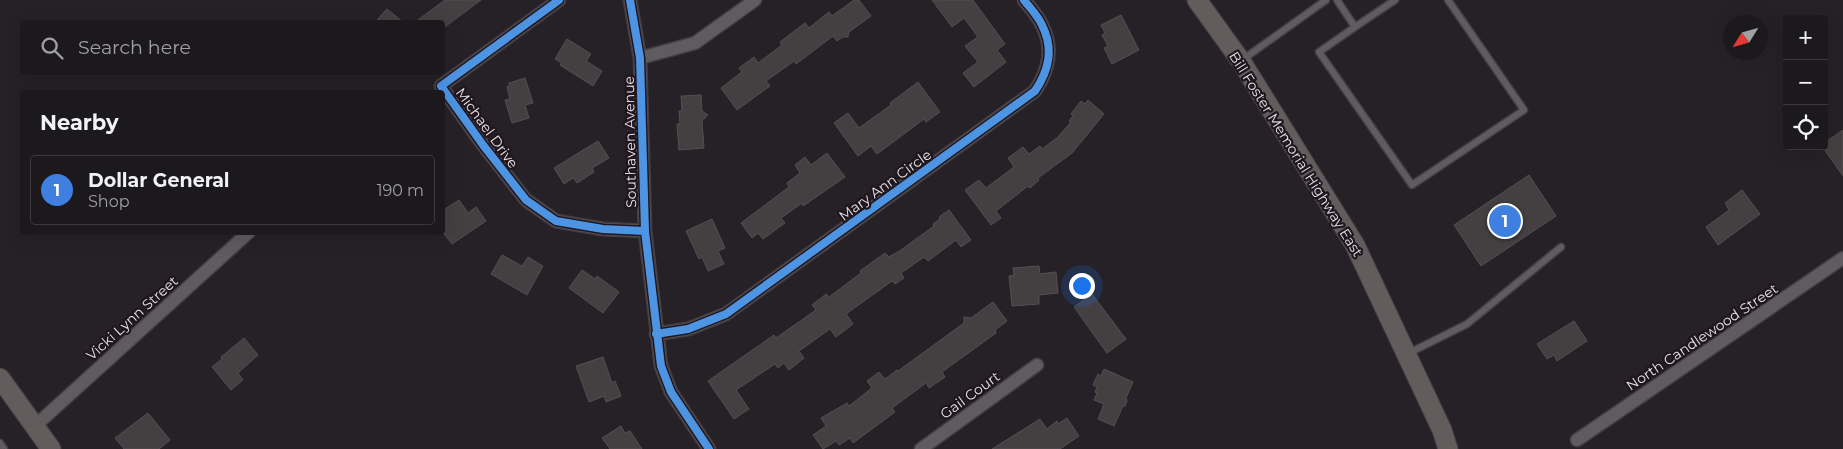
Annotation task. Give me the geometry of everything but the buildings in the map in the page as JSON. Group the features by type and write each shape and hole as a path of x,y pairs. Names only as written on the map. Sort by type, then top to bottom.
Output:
{"main road":[{"name":"Bill Foster Memorial Highway East","path":"1197,0 1241,61 1355,245 1442,430 1448,449"},
{"path":"0,378 51,449"}],"street":[{"name":"Michael Drive","path":"444,90 441,86 559,0"},
{"name":"Southaven Avenue","path":"630,0 640,58 644,231 660,366 671,392 709,449"},
{"path":"640,58 696,43 755,0"},
{"name":"Mary Ann Circle","path":"656,334 688,328 726,314 1034,91 1043,79 1048,65 1048,46 1042,25 1024,0"},
{"name":"Michael Drive","path":"445,92 483,145 526,200 556,222 603,229 644,231"},
{"name":"Vicki Lynn Street","path":"35,426 246,235"},
{"name":"North Candlewood Street","path":"1577,440 1843,258"},
{"name":"Gail Court","path":"921,449 1037,365"}],"lane":[{"path":"1241,61 1326,0"},
{"path":"1337,0 1355,27"},
{"path":"1395,0 1319,52 1412,186 1524,110 1448,0"},
{"path":"1406,355 1467,324 1562,247"},
{"path":"0,443 4,449"}],"cycle path":[{"path":"444,90 441,86 559,0"},
{"path":"630,0 640,58 645,231 661,366 671,392 709,449"},
{"path":"656,334 688,329 726,314 1035,91 1047,67 1048,42 1040,22 1024,0"},
{"path":"445,92 483,145 526,200 556,221 603,229 645,231"}],"place":[{"name":"Dollar General","path":"1505,221"}]}
